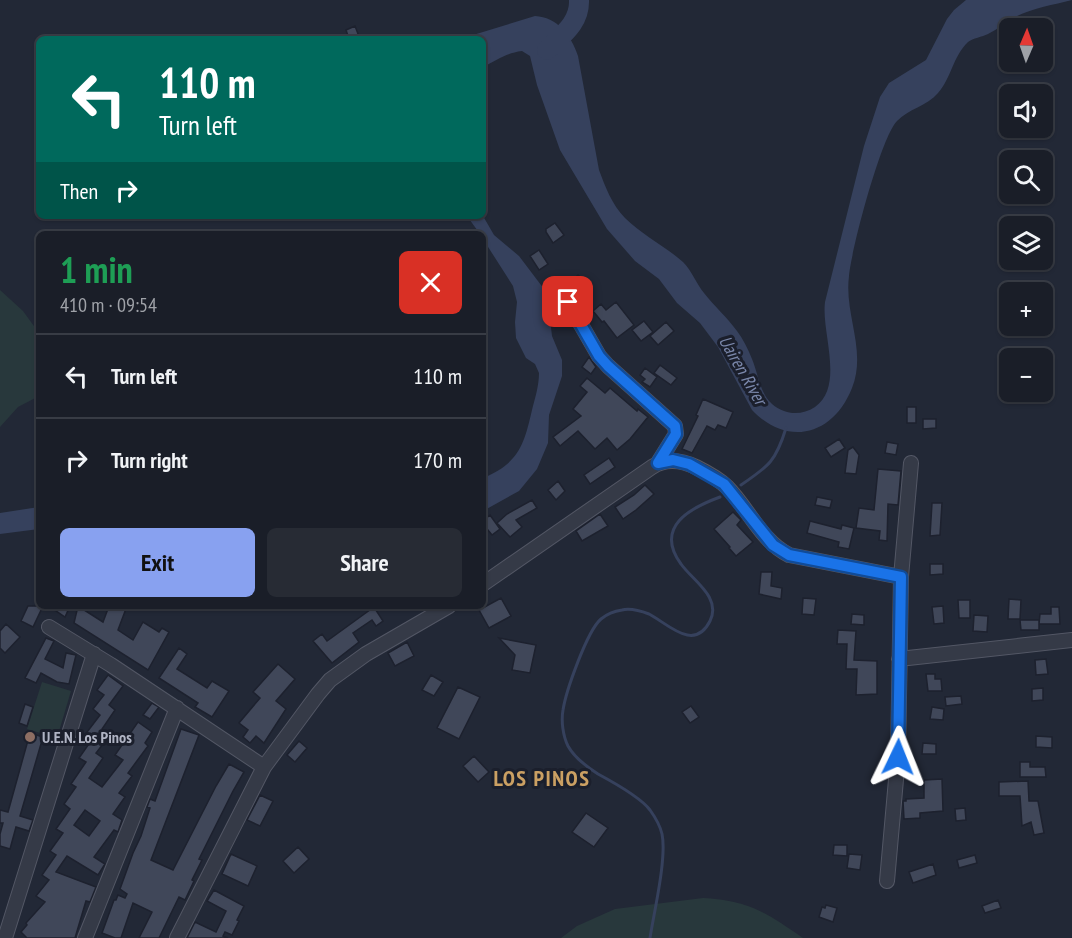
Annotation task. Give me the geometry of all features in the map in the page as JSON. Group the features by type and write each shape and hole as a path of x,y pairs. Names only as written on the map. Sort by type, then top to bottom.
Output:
{"street":[{"path":"568,302 599,356 675,426 676,434 658,463"},
{"path":"486,582 658,463 673,460 689,464 724,484 773,545 789,555 901,577"},
{"path":"887,881 898,757 901,577 911,463"},
{"path":"177,938 264,767 301,715 330,680 366,654 444,609"},
{"path":"49,627 177,708 264,767"},
{"path":"899,659 1072,640"},
{"path":"5,938 94,654"},
{"path":"85,938 177,708"}],"shaded area":[{"path":"0,290 23,311 36,329 36,398 18,407 0,427"},
{"path":"42,682 71,691 57,738 27,729"},
{"path":"703,898 733,902 756,909 803,938 561,938 577,926 615,909"}],"water":[{"name":"Uairen River","path":"966,0 1072,0 1036,9 1014,18 999,18 999,27 988,34 972,39 963,48 938,93 906,113 890,131 875,170 849,276 849,305 857,360 852,388 844,404 833,417 821,426 808,431 794,432 780,429 766,422 752,410 718,347 700,323 677,303 659,279 635,261 607,229 560,150 537,85 530,56 522,51 516,52 486,65 486,36 470,36 535,16 550,20 562,28 578,56 599,170 616,207 632,224 686,266 704,293 741,337 768,400 777,408 799,413 815,407 824,398 829,386 830,358 825,302 864,146 880,97 889,83 926,60 947,19"},
{"path":"469,219 485,219 494,235 519,256 547,293 552,336 562,360 562,376 549,415 548,443 537,469 519,491 486,509 486,476 505,466 518,452 529,422 538,387 539,373 535,364 526,358 516,338 517,302 513,286 486,244 486,231 478,231"},
{"path":"36,507 36,529 0,534 0,513"}],"building":[{"path":"355,26 359,36 348,36 346,30"},
{"path":"555,223 564,235 553,243 546,229"},
{"path":"539,250 548,264 539,270 530,256"},
{"path":"578,275 585,282 572,294 566,286"},
{"path":"616,302 634,325 617,338 593,311 601,304 606,310"},
{"path":"644,321 653,332 641,341 632,330"},
{"path":"666,322 674,331 658,345 650,336"},
{"path":"589,357 596,367 591,374 582,367"},
{"path":"660,365 677,378 671,385 654,373"},
{"path":"645,368 657,377 650,387 642,382 645,379 640,375"},
{"path":"587,378 605,393 610,388 637,411 638,409 648,417 630,439 617,450 607,438 595,449 578,431 560,446 553,437 581,416 573,409 587,392 580,386"},
{"path":"703,399 733,412 726,428 718,425 715,430 707,426 692,453 682,449 698,416 696,415"},
{"path":"907,407 916,407 916,423 907,423"},
{"path":"923,419 936,419 936,428 923,429"},
{"path":"839,439 845,448 831,457 825,448"},
{"path":"887,442 898,444 896,455 885,453"},
{"path":"853,447 859,455 856,474 845,473 848,450"},
{"path":"609,458 615,467 590,484 584,475"},
{"path":"878,469 901,471 898,505 888,504 887,541 879,540 880,531 856,528 859,508 874,510"},
{"path":"558,481 565,491 556,500 548,490"},
{"path":"645,485 654,494 623,519 615,507"},
{"path":"817,497 832,500 830,508 815,505"},
{"path":"532,500 537,508 516,520 522,527 510,537 497,523 507,514"},
{"path":"932,503 942,503 940,535 930,536"},
{"path":"733,512 741,520 737,525 753,542 736,556 714,529"},
{"path":"600,514 608,526 582,541 576,531"},
{"path":"490,515 500,529 492,535 486,528 486,518"},
{"path":"810,521 841,529 842,525 854,528 849,549 838,547 839,542 807,533"},
{"path":"930,564 943,564 943,574 930,575"},
{"path":"761,572 772,572 771,586 782,588 781,599 759,594"},
{"path":"501,598 511,616 489,628 479,610 486,609 486,606"},
{"path":"803,598 816,599 814,615 802,614"},
{"path":"1009,599 1021,600 1020,619 1008,619"},
{"path":"958,600 970,600 970,618 959,618"},
{"path":"28,606 42,609 33,627 21,621"},
{"path":"943,606 944,623 934,624 932,607"},
{"path":"1051,607 1059,607 1060,624 1039,624 1040,614 1051,614"},
{"path":"53,609 69,609 65,617"},
{"path":"77,609 83,609 103,622 108,609 126,609 118,630 133,640 143,622 159,632 162,628 169,632 148,670 74,623"},
{"path":"371,609 375,609 383,621 376,626 372,620 353,633 359,642 332,663 313,641 322,634 327,641"},
{"path":"852,614 864,615 864,625 851,624"},
{"path":"974,615 988,616 987,632 973,631"},
{"path":"1020,620 1039,620 1039,630 1021,630"},
{"path":"6,624 20,637 5,653 0,648 0,631"},
{"path":"838,630 856,631 854,660 877,661 877,694 856,695 857,669 846,669 847,644 837,644"},
{"path":"46,638 54,641 45,659 63,668 66,653 76,655 69,684 57,682 41,673 36,683 25,678"},
{"path":"499,638 536,645 530,673 512,670 515,655"},
{"path":"407,642 414,656 395,666 388,653"},
{"path":"179,648 187,654 177,669 207,688 212,681 229,691 212,717 195,707 198,703 159,678"},
{"path":"1046,659 1048,674 1036,675 1035,660"},
{"path":"278,664 295,679 276,701 286,709 264,743 256,736 250,743 243,737 248,730 239,723 260,698 253,692"},
{"path":"926,674 935,674 935,679 941,679 942,691 928,691"},
{"path":"108,675 123,686 109,705 115,710 102,729 110,735 96,753 103,758 89,778 102,787 123,760 115,755 138,722 152,732 145,743 148,746 128,773 132,776 119,793 125,797 113,814 122,820 118,832 114,830 94,857 105,864 98,875 67,856 56,872 96,887 90,902 86,901 75,938 27,938 21,932 45,902 36,896 49,880 42,875 56,855 50,851 63,833 56,829 70,809 64,804 76,787 71,784 86,762 79,758 91,741 84,736 100,715 93,709 104,695 97,690","holes":["85,810 100,821 89,836 74,825"]},
{"path":"431,675 443,682 434,696 422,690"},
{"path":"458,687 480,697 459,739 437,728"},
{"path":"1043,688 1043,700 1032,701 1032,689"},
{"path":"961,696 962,704 946,706 945,697"},
{"path":"152,703 159,707 150,719 143,715"},
{"path":"25,704 33,707 27,726 19,723"},
{"path":"691,706 699,717 690,723 682,712"},
{"path":"932,707 944,709 943,720 930,719"},
{"path":"181,729 199,735 151,860 173,870 229,764 244,772 199,859 202,860 185,900 179,897 159,938 139,938 152,912 133,903 121,938 115,938 102,933 114,900 118,895 125,898 127,894 120,889 141,836 150,808 147,807 150,799 155,801"},
{"path":"30,733 43,737 20,816 33,820 29,831 16,827 10,849 0,846 3,823 0,823 0,810 8,812"},
{"path":"1036,736 1052,737 1052,748 1036,747"},
{"path":"299,741 307,748 295,762 287,755"},
{"path":"923,743 936,744 936,754 922,754"},
{"path":"474,756 489,772 478,782 463,766"},
{"path":"1020,762 1030,762 1030,767 1045,767 1046,777 1020,777"},
{"path":"942,779 943,811 920,813 920,818 904,819 903,801 924,798 924,780"},
{"path":"1028,781 1029,801 1038,801 1044,833 1034,835 1031,822 1022,826 1020,796 999,796 999,782"},
{"path":"260,795 273,801 260,826 247,820"},
{"path":"965,808 966,820 956,821 955,809"},
{"path":"586,813 608,828 594,847 572,832"},
{"path":"834,845 847,845 847,856 833,855"},
{"path":"298,847 309,859 294,873 283,861"},
{"path":"231,854 257,866 248,886 222,874"},
{"path":"849,854 862,855 860,870 847,868"},
{"path":"975,855 977,863 959,868 957,860"},
{"path":"933,864 936,875 913,883 909,872"},
{"path":"214,890 244,906 232,935 225,932 223,936 228,938 187,938 195,922 216,932 226,911 207,901"},
{"path":"998,900 1001,908 985,913 982,906"},
{"path":"826,905 837,908 833,922 819,917 822,907 825,908"}],"waterway":[{"path":"547,50 573,22 579,8 579,0"},
{"path":"741,485 758,473 775,456 786,428"},
{"path":"650,938 663,857 660,827 650,810 640,800 581,762 574,754 568,746 564,733 563,710 568,689 584,648 595,626 611,613 619,610 636,610 649,614 672,629 688,635 696,635 704,630 713,612 712,604 704,590 681,564 671,539 674,529 687,513 720,497"}],"place":[{"name":"U.E.N. Los Pinos","path":"30,737"}],"district":[{"name":"LOS PINOS","path":"542,778"}],"route":[{"path":"568,302 599,356 675,426 676,434 658,463 680,461 698,468 724,484 773,545 789,555 901,577 898,757"}]}
